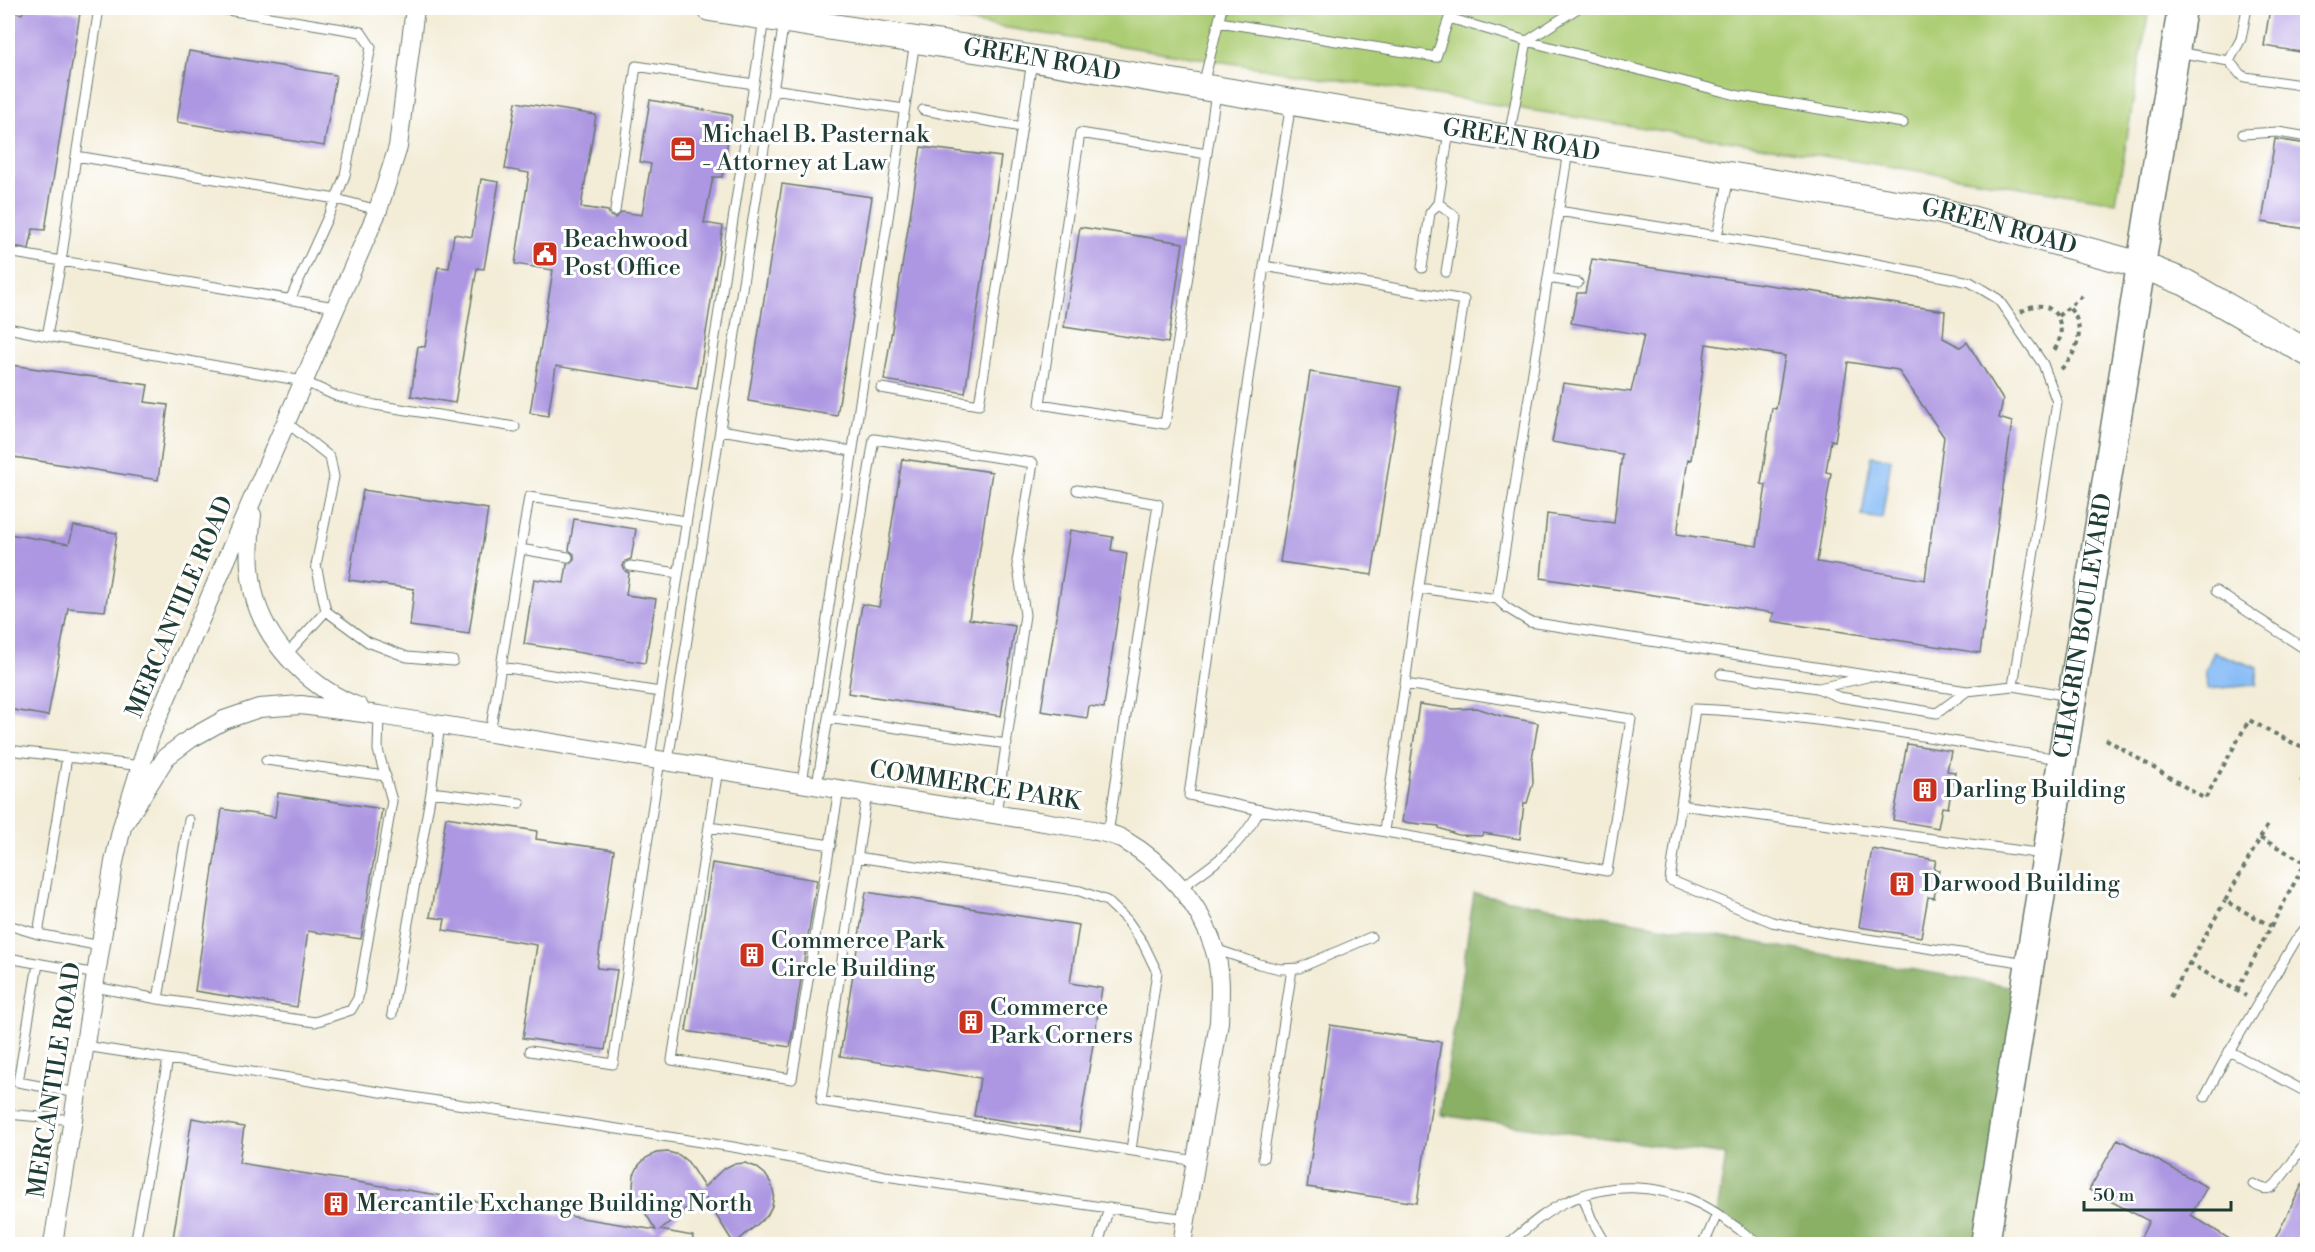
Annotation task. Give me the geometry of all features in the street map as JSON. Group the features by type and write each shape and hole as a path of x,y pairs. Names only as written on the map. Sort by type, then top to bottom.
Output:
{"main road":[{"name":"GREEN ROAD","path":"710,8 1032,58 1729,177 1937,210 2141,265 2187,283 2307,353"},
{"name":"CHAGRIN BOULEVARD","path":"1985,1245 2182,8"}],"street":[{"name":"MERCANTILE ROAD","path":"151,767 151,733 378,210 398,147 415,8"},
{"name":"COMMERCE PARK","path":"255,492 249,538 250,571 256,602 272,634 286,654 318,686 345,702 379,715"},
{"name":"COMMERCE PARK","path":"123,827 151,767 190,739 224,720 259,708 301,705 440,724 867,793 1093,830 1122,838 1150,858 1180,888 1204,921 1215,949 1221,987 1219,1022 1182,1245"},
{"name":"MERCANTILE ROAD","path":"53,1245 114,862 123,827"}],"lane":[{"path":"47,336 61,262 99,8"},
{"path":"215,8 361,32 371,47 345,175 290,300"},
{"path":"1207,154 1080,133 1040,404 1165,424 1207,154 1209,88 1222,8"},
{"path":"1509,139 1527,41 1578,8"},
{"path":"2229,60 2241,39 2247,8"},
{"path":"1219,22 1437,57 1450,13 1527,41 1740,96 1903,123"},
{"path":"659,760 660,692 686,521 754,84 774,17"},
{"path":"530,1051 613,1064 659,760 720,430 773,89 774,17"},
{"path":"810,784 852,451 915,39"},
{"path":"2175,51 2229,60 2245,77 2307,86"},
{"path":"881,388 979,405 1032,58"},
{"path":"615,211 636,66 754,84"},
{"path":"773,89 904,109"},
{"path":"1291,102 1264,266 1189,795 1260,810 1607,871 1631,719 1405,684"},
{"path":"923,110 1022,126"},
{"path":"1422,268 1430,213 1438,203 1449,129"},
{"path":"2242,134 2278,132 2307,137"},
{"path":"1497,599 1569,148"},
{"path":"76,156 336,199 378,210"},
{"path":"1717,236 1729,177"},
{"path":"1438,203 1455,216 1446,272"},
{"path":"1558,211 1846,258 1970,282 1998,299 2043,364 2057,402 2013,686"},
{"path":"8,252 335,307"},
{"path":"1264,266 1464,300 1384,831"},
{"path":"1548,278 1578,283"},
{"path":"8,328 303,381 336,396 375,405 515,427"},
{"path":"286,422 330,457 334,477 316,565 327,610 368,642 407,657 453,661"},
{"path":"720,430 852,451"},
{"path":"810,784 828,718 874,439 1033,463 1017,561 1025,615 996,814"},
{"path":"1077,490 1158,504 1108,834"},
{"path":"489,733 529,497 686,521"},
{"path":"520,549 568,557"},
{"path":"630,566 678,573"},
{"path":"1419,588 1497,599 1530,622 1967,691 2013,686 2072,696"},
{"path":"2216,591 2307,651"},
{"path":"286,654 327,610"},
{"path":"501,667 660,692"},
{"path":"1721,674 1817,688 1839,697 1937,713 1967,691"},
{"path":"1817,688 1872,676"},
{"path":"2030,963 1772,922 1670,880 1695,709 1747,711 2062,760"},
{"path":"8,958 38,964 159,999 315,1022 351,1010 358,998 392,801 378,750 379,715"},
{"path":"828,718 1006,744"},
{"path":"392,1014 431,792 440,724"},
{"path":"8,750 151,767"},
{"path":"38,934 67,757"},
{"path":"266,760 386,776"},
{"path":"718,769 672,1060 792,1079 839,789"},
{"path":"431,792 520,803"},
{"path":"867,793 821,1101 1196,1161"},
{"path":"1681,805 2047,855"},
{"path":"1180,888 1232,849 1248,831 1260,810"},
{"path":"159,999 189,820"},
{"path":"709,827 831,845"},
{"path":"857,857 1080,891 1107,901 1127,920 1143,943 1157,972 1131,1150"},
{"path":"2205,1097 2229,1051 2307,925"},
{"path":"8,926 101,946"},
{"path":"1215,949 1259,964 1292,969 1371,937"},
{"path":"38,964 18,1083 77,1093"},
{"path":"1263,1158 1292,969"},
{"path":"85,1046 733,1147 885,1176 1186,1219"},
{"path":"2229,1051 2307,1093"},
{"path":"135,1245 168,1059"},
{"path":"8,1114 73,1120"},
{"path":"2253,1185 2271,1189 2307,1139"},
{"path":"1508,1245 1535,1221 1568,1200 1608,1188 1645,1188 1674,1193 1700,1204 1759,1245"},
{"path":"1583,1196 1591,1218 1606,1245"},
{"path":"1098,1245 1108,1208"},
{"path":"1701,1245 1717,1214"}],"path":[{"path":"2058,316 2085,294"},
{"path":"2020,312 2028,307 2040,305 2051,309 2058,316 2062,333 2051,354"},
{"path":"2061,369 2070,361 2075,351 2080,329 2077,317 2069,308"},
{"path":"2106,739 2205,799 2249,720 2307,751"},
{"path":"2301,782 2307,771"},
{"path":"2170,997 2266,826"},
{"path":"2236,990 2306,863 2260,838"},
{"path":"2224,901 2271,926"},
{"path":"2190,963 2246,996"}],"green space":[{"path":"880,8 2149,8 2116,202"},
{"path":"1474,894 2026,989 1985,1244 1759,1244 1717,1214 1726,1155 1441,1115"}],"water":[{"path":"1871,456 1891,459 1882,519 1862,516"},
{"path":"2214,652 2258,668 2256,685 2208,689 2205,671"}],"building":[{"path":"24,8 80,13 45,230 33,229 29,249 8,245 8,11 22,14"},
{"path":"2270,8 2307,8 2307,53 2264,46"},
{"path":"189,51 336,75 324,146 177,122"},
{"path":"650,100 732,115 722,177 713,177 704,223 723,226 697,389 556,366 548,416 530,413 553,270 515,264 529,173 505,169 516,102 596,115 581,207 608,211 610,216 615,218 622,212 642,215 651,164 640,162"},
{"path":"2275,139 2307,144 2307,229 2262,222"},
{"path":"921,147 1001,157 965,393 884,380"},
{"path":"481,179 499,182 484,269 477,268 455,403 411,396 418,346 425,347 438,267 449,268 454,234 472,237"},
{"path":"782,184 872,197 837,416 748,401"},
{"path":"1080,227 1183,243 1168,343 1064,327"},
{"path":"1592,259 1945,311 1943,338 1960,347 1967,342 2003,400 1999,418 2012,422 1980,653 1771,621 1774,613 1541,578 1547,514 1614,523 1622,454 1552,442 1563,383 1631,392 1644,335 1571,323 1577,293 1585,293","holes":["1706,344 1785,356 1776,409 1772,408 1761,484 1766,485 1757,546 1677,534 1688,459 1691,460","1848,362 1898,370 1944,437 1925,580 1817,562 1831,473 1826,472 1831,440 1835,441"]},
{"path":"11,365 148,385 145,402 168,405 158,480 8,456 8,389"},
{"path":"1310,372 1401,387 1372,575 1280,562"},
{"path":"902,459 992,472 969,619 1015,626 1001,716 848,693 862,604 879,607"},
{"path":"363,490 488,509 469,634 410,626 414,589 349,580"},
{"path":"574,519 636,529 631,559 625,561 623,566 629,573 626,595 656,599 645,663 524,644 534,579 564,583 567,564 574,559 574,554 569,550"},
{"path":"74,526 117,533 105,611 68,608 48,716 8,709 8,534 69,544"},
{"path":"1070,530 1113,537 1111,550 1127,553 1104,708 1089,706 1087,718 1041,711"},
{"path":"1419,704 1454,709 1477,708 1501,716 1538,723 1532,759 1533,783 1527,803 1524,803 1520,839 1483,833 1482,836 1458,835 1439,828 1439,826 1402,822"},
{"name":"Darling Building","path":"1907,744 1951,751 1947,771 1955,772 1948,808 1942,807 1938,828 1893,820"},
{"path":"278,793 382,809 361,939 308,931 297,1007 195,991 222,809 275,817"},
{"path":"446,817 537,831 536,839 614,850 597,968 617,970 605,1050 523,1038 537,945 443,930 445,919 430,917"},
{"name":"Darwood Building","path":"1872,849 1936,860 1934,869 1939,870 1934,898 1928,897 1921,937 1859,927"},
{"name":"Commerce Park Circle Building","path":"712,863 817,880 790,1047 686,1031"},
{"name":"Commerce Park Corners","path":"866,892 1079,925 1070,983 1102,988 1079,1132 974,1116 980,1078 840,1056"},
{"path":"1330,1025 1441,1042 1417,1203 1307,1187"},
{"name":"Mercantile Exchange Building North","path":"192,1118 244,1127 239,1163 656,1230 635,1197 633,1186 634,1175 639,1165 656,1153 668,1152 679,1155 688,1162 704,1187 723,1169 733,1164 745,1163 765,1174 774,1194 767,1216 734,1244 703,1194 660,1230 693,1236 692,1245 172,1245"},
{"path":"2118,1139 2207,1187 2191,1215 2239,1245 2137,1245 2149,1221 2089,1190"},
{"path":"2307,1175 2307,1245 2272,1245"}],"place":[{"name":"Michael B. Pasternak - Attorney at Law","path":"683,149"},
{"name":"Beachwood Post Office","path":"545,254"},
{"name":"Darling Building","path":"1925,790"},
{"name":"Darwood Building","path":"1902,884"},
{"name":"Commerce Park Circle Building","path":"752,955"},
{"name":"Commerce Park Corners","path":"971,1022"},
{"name":"Mercantile Exchange Building North","path":"336,1204"}]}
